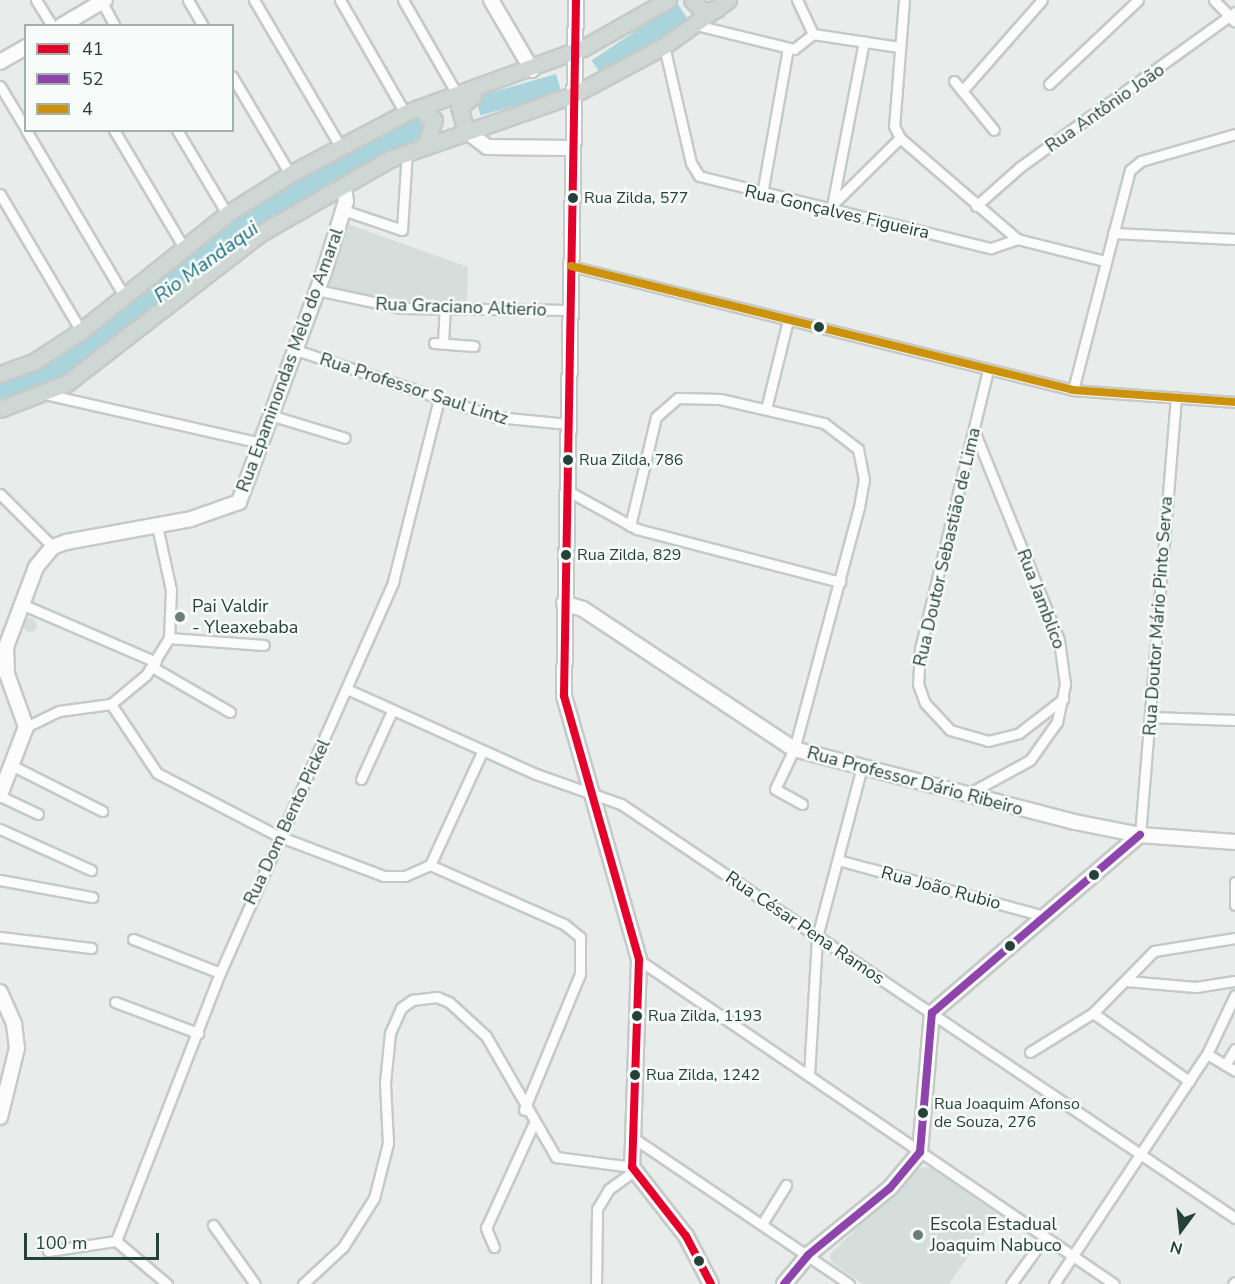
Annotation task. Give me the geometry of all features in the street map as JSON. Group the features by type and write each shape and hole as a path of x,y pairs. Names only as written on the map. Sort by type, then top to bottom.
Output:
{"main road":[{"path":"693,0 718,7"},
{"path":"0,374 34,361 81,331 227,214 290,174 411,110 488,87 574,52 666,1"},
{"path":"0,409 45,394 132,335 259,234 344,188 407,150 573,95 664,46 718,7"},
{"path":"466,131 460,103 488,87"},
{"path":"411,110 434,120 426,143"}],"street":[{"path":"36,0 51,24"},
{"path":"188,0 202,24"},
{"path":"254,0 340,146"},
{"path":"340,0 411,110"},
{"path":"403,0 458,96"},
{"path":"491,0 532,70"},
{"path":"576,0 571,148 572,310 564,603 564,696 639,960 632,1137 633,1169 686,1236 711,1284"},
{"path":"796,0 813,34"},
{"path":"903,0 894,126 900,138 976,206 1017,238 1105,261"},
{"path":"1049,84 1138,0"},
{"path":"1214,0 1234,17"},
{"path":"64,24 103,1 114,24"},
{"path":"962,91 1040,1"},
{"name":"Rua Antônio João","path":"976,206 1020,167 1234,17"},
{"path":"696,25 788,48 802,46 813,34"},
{"path":"813,34 899,48"},
{"path":"832,208 864,41"},
{"name":"Rua Gonçalves Figueira","path":"664,46 694,172 709,181 832,208 991,248 1017,238"},
{"path":"0,62 24,48"},
{"path":"762,194 788,48"},
{"path":"234,79 290,174"},
{"path":"954,81 994,130"},
{"path":"0,86 24,127"},
{"path":"466,131 487,147 571,148"},
{"path":"27,132 124,296"},
{"path":"115,132 184,248"},
{"path":"178,132 227,214"},
{"path":"1073,390 1122,189 1134,165 1235,134"},
{"path":"832,208 900,138"},
{"path":"343,210 397,231 405,223 407,150"},
{"name":"Rua Epaminondas Melo do Amaral","path":"52,547 157,526 234,506 261,443 317,290 343,210 344,188"},
{"path":"0,194 81,331"},
{"path":"1113,233 1235,239"},
{"path":"571,266 1073,390 1235,402"},
{"name":"Rua Graciano Altierio","path":"317,290 367,304 445,309 572,310"},
{"path":"445,309 438,343 474,346"},
{"path":"766,409 788,320"},
{"name":"Rua Professor Saul Lintz","path":"296,350 509,421 569,424"},
{"name":"Rua Doutor Sebastião de Lima","path":"988,370 920,648 918,684 925,703 950,730 988,741 1019,733 1063,699"},
{"path":"45,394 261,443"},
{"path":"630,526 648,440 662,407 691,396 766,409 835,427 858,448 863,493 794,749 775,789 802,804"},
{"name":"Rua Doutor Mário Pinto Serva","path":"1140,834 1176,397"},
{"name":"Rua Dom Bento Pickel","path":"116,1241 220,973 278,836 349,690 404,555 439,399"},
{"path":"270,415 345,438"},
{"name":"Rua Jamblico","path":"964,797 1030,760 1057,722 1063,699 1059,640 974,431"},
{"path":"568,491 630,526 840,582"},
{"path":"0,494 52,547 36,567 19,603 5,666 26,727 0,795 38,813"},
{"path":"26,727 59,711 111,704 154,665 169,638 172,599 157,526"},
{"path":"19,603 154,665 230,712"},
{"name":"Rua Professor Dário Ribeiro","path":"564,603 583,609 794,749 861,770 964,797 1140,834 1235,842"},
{"path":"169,638 264,645"},
{"name":"Rua César Pena Ramos","path":"349,690 482,752 589,789 621,804 1235,1218"},
{"path":"111,704 157,772 278,836 384,876 416,874 430,865 482,752"},
{"path":"361,779 392,711"},
{"path":"1150,717 1235,720"},
{"path":"13,766 102,811"},
{"path":"809,1076 817,937 861,770"},
{"path":"0,829 91,870"},
{"path":"784,1284 808,1255 890,1188 921,1152 932,1013 1140,834"},
{"name":"Rua João Rubio","path":"838,860 1044,916"},
{"path":"430,865 564,924 580,937 580,974 524,1110"},
{"path":"0,880 92,897"},
{"path":"1235,882 1235,905"},
{"path":"0,937 91,948"},
{"path":"1030,1052 1093,1013 1154,951 1235,938"},
{"path":"133,939 220,973"},
{"path":"639,960 1114,1284"},
{"path":"1126,981 1196,987 1235,981"},
{"path":"0,992 14,1024 17,1048 0,1117"},
{"path":"1054,1284 1207,1054 1235,995"},
{"path":"303,1284 355,1232 377,1190 388,1143 386,1059 401,1008 412,1000 437,997 468,1017 498,1052 524,1110 561,1160 633,1169"},
{"path":"115,1002 198,1033"},
{"path":"1093,1013 1189,1081"},
{"path":"1225,1065 1235,1049"},
{"path":"1207,1054 1235,1071"},
{"path":"494,1247 486,1228 533,1125"},
{"path":"632,1137 849,1284"},
{"path":"596,1284 597,1209 609,1189 633,1169"},
{"path":"762,1224 786,1185"},
{"path":"213,1225 255,1284"},
{"path":"1011,1284 1045,1237"},
{"path":"48,1251 116,1241 167,1284"}],"shaded area":[{"path":"345,223 468,267 467,304 410,304 323,287"},
{"path":"30,618 35,620 37,625 35,630 30,632 25,630 23,625 25,620"},
{"name":"Escola Estadual Joaquim Nabuco","path":"929,1167 998,1214 949,1284 863,1284 831,1262 830,1254 920,1168"}],"water":[{"path":"677,3 689,21 604,79 592,61"},
{"path":"556,74 561,92 480,115 475,97"},
{"name":"Rio Mandaqui","path":"416,114 426,134 341,181 85,367 0,406 0,381 44,363 228,222 309,170"}],"transit line":[{"name":"41","path":"576,0 564,696 639,960 632,1167 686,1236 711,1284"},
{"name":"4","path":"571,266 1073,390 1235,402"},
{"name":"52","path":"784,1284 808,1255 890,1188 920,1152 932,1013 1140,835"}],"place":[{"name":"Rua Zilda, 577","path":"573,198"},
{"name":"Rua Zilda, 786","path":"568,460"},
{"name":"Rua Zilda, 829","path":"566,555"},
{"name":"Pai Valdir - Yleaxebaba","path":"180,617"},
{"name":"Rua Zilda, 1193","path":"637,1016"},
{"name":"Rua Zilda, 1242","path":"635,1075"},
{"name":"Rua Joaquim Afonso de Souza, 276","path":"923,1113"},
{"name":"Escola Estadual Joaquim Nabuco","path":"918,1235"}]}
